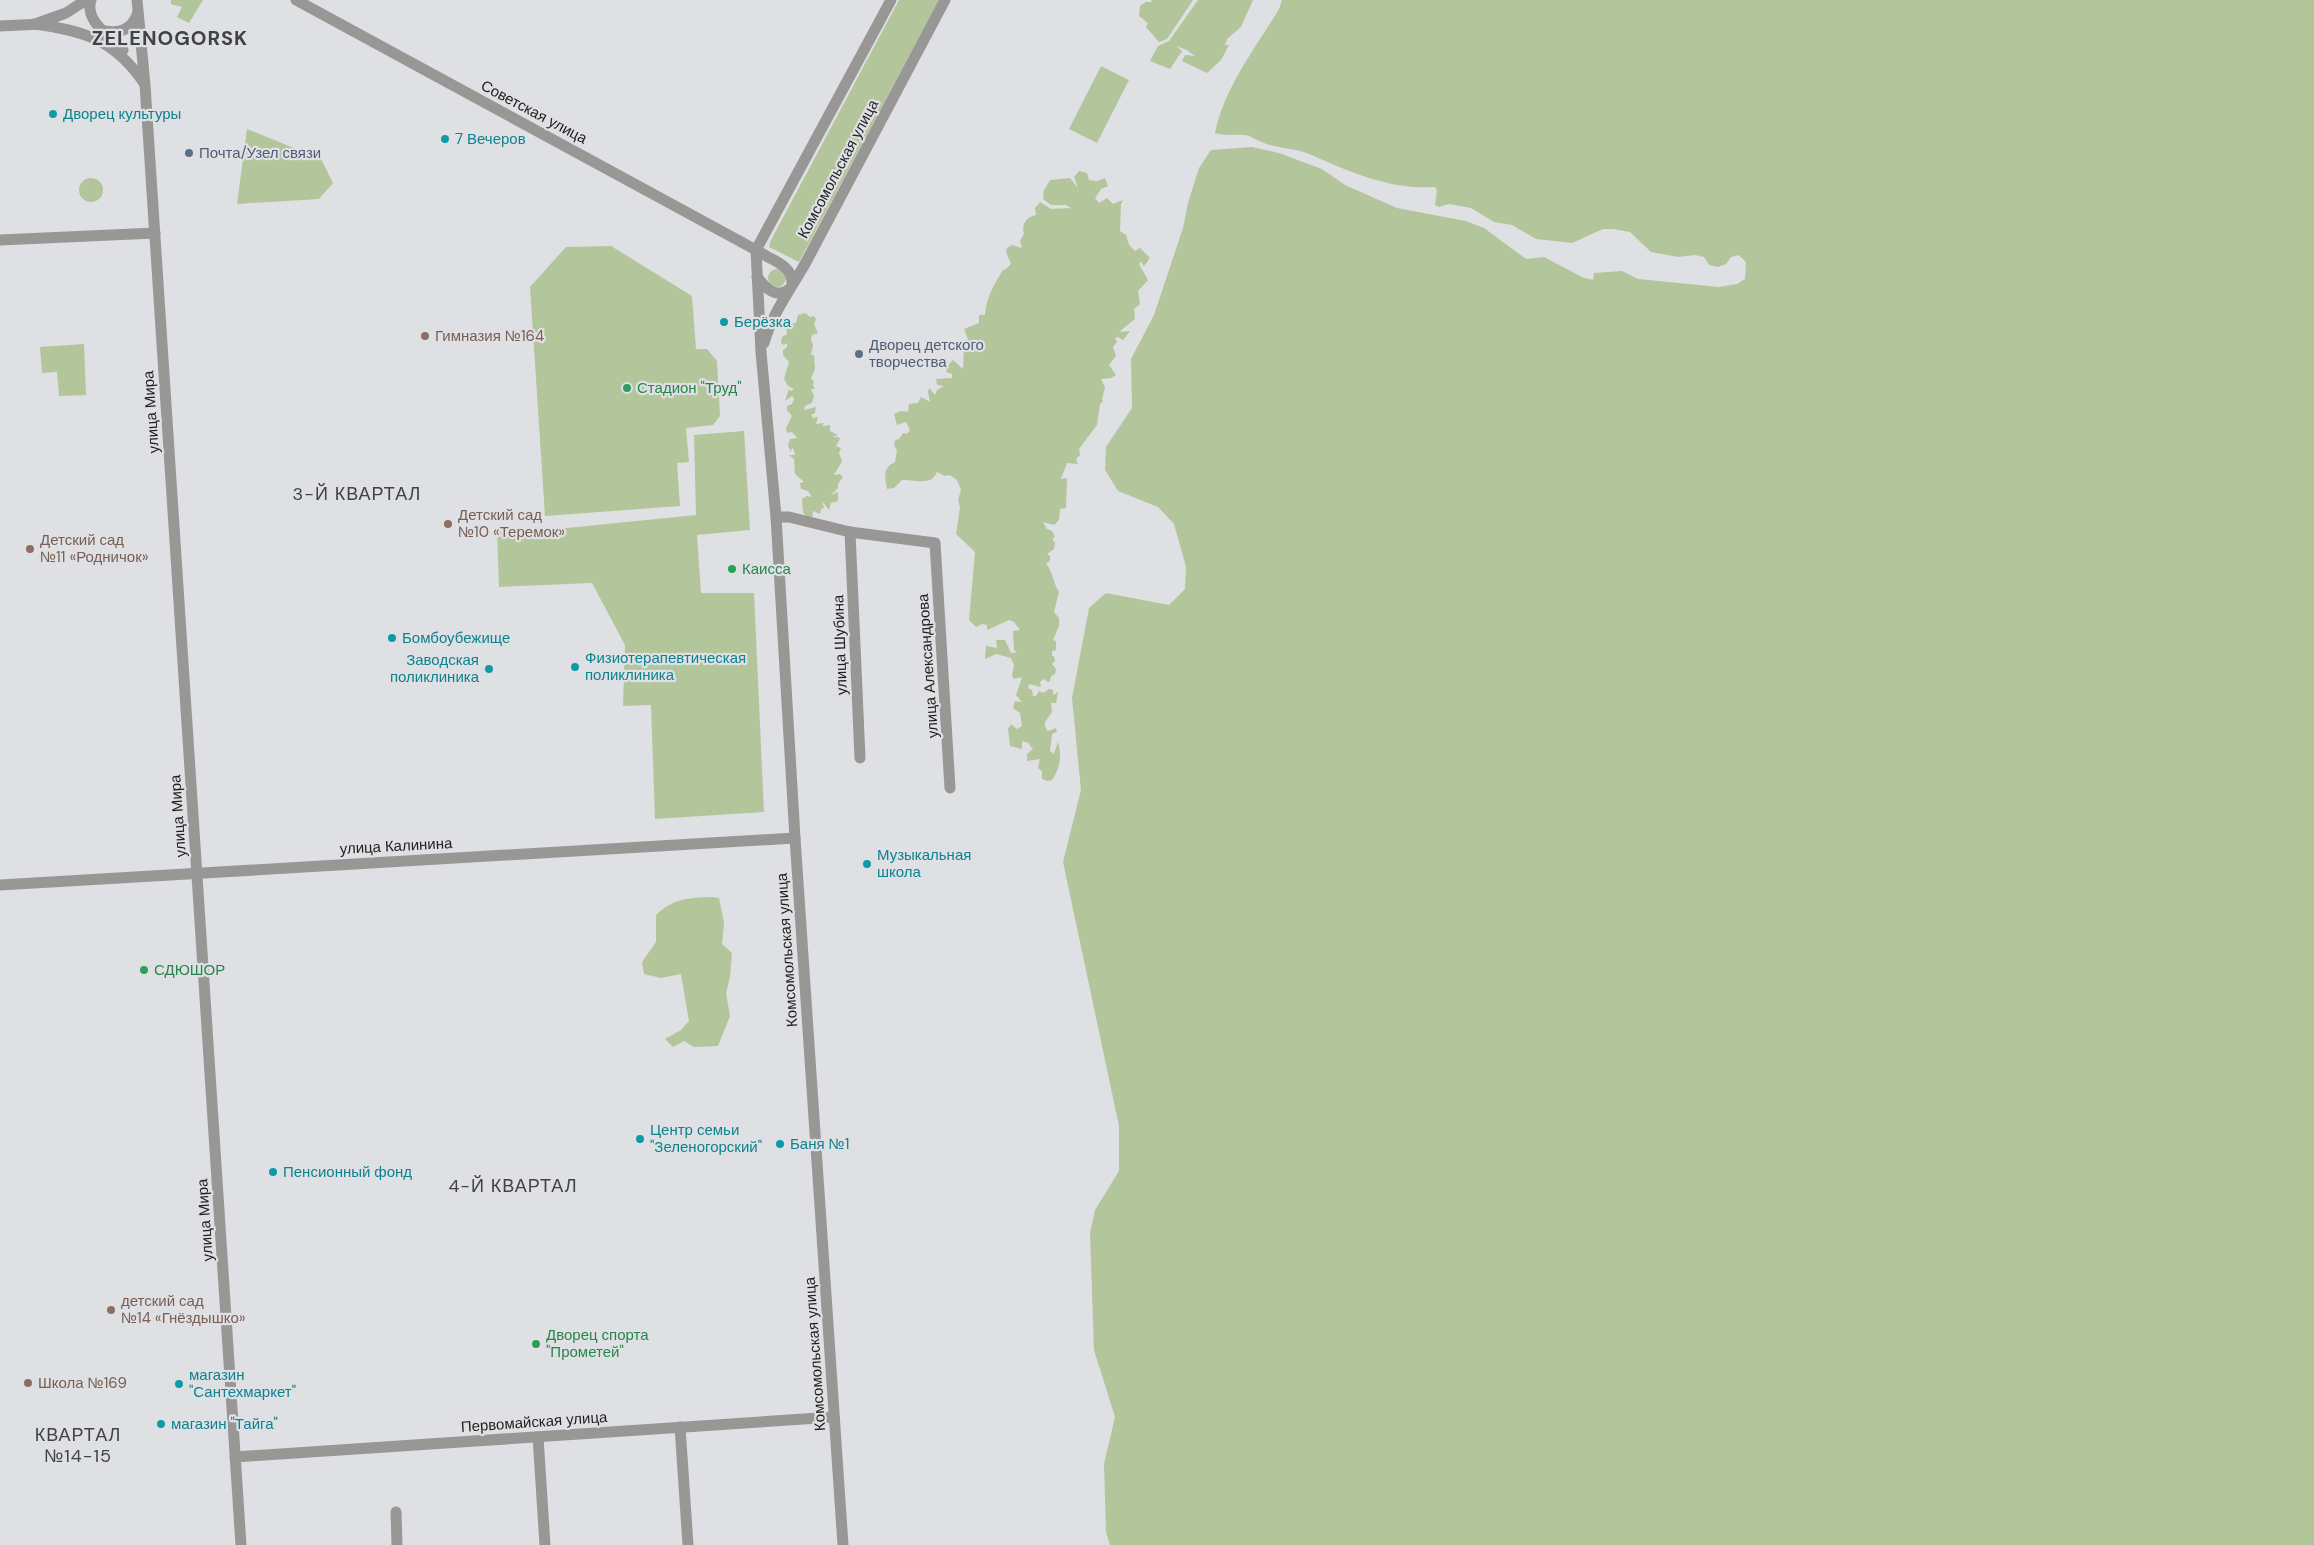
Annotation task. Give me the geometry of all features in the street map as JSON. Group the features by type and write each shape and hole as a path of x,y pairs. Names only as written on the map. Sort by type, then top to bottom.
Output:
{"street":[{"path":"34,24 66,13 86,0"},
{"path":"91,0 91,16 130,57 145,85"},
{"name":"Советская улица","path":"296,0 788,268 792,277 790,287"},
{"path":"756,250 891,0"},
{"name":"Комсомольская улица","path":"761,352 768,328 805,264 945,0"},
{"path":"0,26 34,24 121,32 131,26 136,19 138,3"},
{"name":"улица Мира","path":"138,3 155,233 241,1545"},
{"path":"34,24 67,28 98,40 125,59 145,85"},
{"path":"0,240 155,233"},
{"name":"Комсомольская улица","path":"756,250 761,352 776,517 795,838 843,1545"},
{"path":"757,277 764,287 774,293 785,292 790,287"},
{"path":"776,517 789,517 850,532"},
{"name":"улица Александрова","path":"850,532 935,543 950,788"},
{"name":"улица Шубина","path":"850,532 860,758"},
{"name":"улица Калинина","path":"0,885 795,838"},
{"name":"Первомайская улица","path":"235,1457 834,1417"},
{"path":"680,1427 688,1545"},
{"path":"538,1437 545,1545"},
{"path":"396,1512 398,1545"}],"green space":[{"path":"171,0 203,0 189,23 177,17 182,7 171,4"},
{"path":"899,0 939,0 799,262 769,247 771,240"},
{"path":"1151,0 1193,0 1167,39 1159,42 1146,27 1148,23 1139,16 1140,6 1146,2 1152,2"},
{"path":"1198,0 1253,0 1241,27 1227,39 1225,45 1229,45 1221,60 1207,73 1182,61 1185,55 1195,56 1187,50 1176,46 1182,51 1170,69 1150,61 1158,46 1169,41"},
{"path":"1282,0 2314,0 2314,1545 1110,1545 1106,1532 1104,1464 1115,1417 1094,1350 1090,1233 1095,1210 1119,1171 1119,1126 1063,862 1081,790 1072,698 1089,608 1106,593 1169,605 1185,589 1186,567 1174,524 1158,507 1118,491 1105,470 1106,447 1132,408 1131,359 1154,315 1183,228 1188,203 1199,168 1211,150 1252,147 1279,153 1322,169 1345,185 1397,208 1466,221 1484,228 1526,259 1544,257 1584,278 1593,280 1594,273 1622,271 1638,279 1719,287 1737,284 1745,279 1746,262 1739,255 1731,257 1726,264 1718,267 1709,265 1704,257 1695,255 1678,257 1651,252 1630,232 1613,229 1603,229 1572,243 1536,239 1512,225 1494,222 1471,208 1449,204 1439,207 1435,205 1437,191 1435,187 1403,186 1388,183 1358,174 1298,150 1267,144 1249,136 1215,133 1219,116 1233,84 1279,9"},
{"path":"1101,66 1129,80 1097,143 1069,129"},
{"path":"247,129 321,159 333,183 319,199 237,204"},
{"path":"1079,171 1087,173 1089,180 1097,181 1105,178 1108,186 1101,189 1095,198 1099,203 1107,198 1113,204 1123,200 1121,204 1120,231 1126,235 1129,245 1135,251 1140,248 1150,258 1144,266 1141,262 1139,264 1148,280 1138,291 1140,304 1134,309 1135,319 1119,332 1130,331 1123,340 1118,337 1115,338 1117,342 1113,347 1116,356 1109,365 1116,375 1111,378 1101,379 1105,388 1103,401 1100,404 1097,425 1079,449 1080,455 1076,459 1078,464 1067,463 1061,479 1067,478 1066,508 1060,509 1059,520 1054,525 1043,522 1055,537 1052,539 1055,543 1054,549 1047,554 1050,556 1050,561 1046,563 1059,592 1054,612 1059,618 1059,626 1053,640 1056,641 1056,650 1052,651 1055,661 1052,664 1056,669 1050,681 1048,682 1044,679 1040,682 1041,687 1029,684 1028,688 1032,690 1033,696 1036,696 1039,691 1043,693 1049,689 1053,690 1053,695 1058,692 1056,703 1051,703 1052,712 1045,722 1045,727 1048,731 1056,728 1057,732 1052,734 1050,751 1054,754 1058,742 1060,762 1052,780 1047,781 1042,779 1042,771 1038,768 1040,759 1027,761 1027,754 1033,749 1028,743 1022,741 1022,749 1010,746 1008,729 1011,724 1017,729 1022,726 1020,713 1013,708 1015,701 1022,702 1016,695 1022,677 1014,679 1012,676 1014,665 1011,658 996,654 985,659 986,646 997,648 996,640 1005,640 1011,653 1017,652 1014,650 1013,631 1020,630 1014,622 1009,620 987,630 987,625 982,624 976,627 969,620 975,552 956,534 960,508 958,500 961,490 957,480 950,475 945,476 937,472 934,477 927,481 902,480 894,488 887,489 885,473 888,467 895,462 897,450 894,445 895,440 899,439 903,433 907,434 910,430 906,422 897,425 894,414 901,411 908,412 909,404 918,403 921,397 930,402 929,388 935,395 937,390 944,386 937,385 936,379 952,378 952,374 946,372 948,365 953,360 963,369 964,344 968,339 964,329 979,323 979,315 985,315 994,286 1003,270 1011,264 1006,252 1007,248 1012,245 1022,248 1020,241 1024,234 1024,225 1029,218 1036,215 1035,208 1040,202 1051,209 1071,208 1066,205 1051,205 1043,199 1044,190 1050,180 1070,178 1078,188 1074,177"},
{"path":"91,178 99,182 103,190 99,198 91,202 83,198 79,190 83,182"},
{"name":"Стадион \"Труд\"","path":"611,246 692,296 696,349 707,349 717,361 720,416 713,425 686,428 689,462 677,463 680,506 545,516 530,287 566,247"},
{"path":"773,269 781,269 786,274 784,285 773,287 768,282 768,274"},
{"path":"805,313 810,317 814,316 816,319 814,324 818,333 812,335 811,339 813,345 811,355 814,355 815,369 811,378 814,381 813,386 815,389 811,389 814,396 812,403 805,406 804,410 816,407 815,413 811,415 813,418 818,417 816,424 824,423 822,426 830,425 830,431 838,435 833,437 840,439 836,446 841,448 839,453 842,461 834,475 840,474 843,477 838,484 838,488 831,495 838,492 838,501 831,503 829,510 822,501 824,508 821,509 820,514 813,511 812,519 806,517 803,512 802,499 807,496 812,497 808,491 801,489 800,483 804,482 795,474 794,459 789,455 795,455 794,450 792,448 791,452 788,446 790,439 797,438 792,432 787,433 786,428 792,416 787,410 787,406 792,404 794,398 792,396 785,401 789,389 791,391 794,389 788,386 784,379 789,362 783,355 783,350 787,347 787,343 783,345 781,343 782,337 787,334 786,328 790,324 796,323 798,315"},
{"path":"84,344 86,395 59,396 57,372 42,373 40,347"},
{"path":"744,431 750,530 697,535 701,593 754,593 764,812 655,819 651,705 623,706 625,645 592,583 499,587 497,529 547,530 696,515 694,435"},
{"path":"712,897 719,898 724,923 722,944 732,953 730,977 726,993 730,1016 718,1046 694,1047 684,1041 673,1047 665,1039 681,1030 689,1021 681,974 661,978 644,974 642,962 656,942 656,915 675,902"}],"place":[{"name":"Дворец культуры","path":"53,114"},
{"name":"7 Вечеров","path":"445,139"},
{"name":"Почта/Узел связи","path":"189,153"},
{"name":"Берёзка","path":"724,322"},
{"name":"Гимназия №164","path":"425,336"},
{"name":"Дворец детского творчества","path":"859,354"},
{"name":"Стадион \"Труд\"","path":"627,388"},
{"name":"Детский сад №10 «Теремок»","path":"448,524"},
{"name":"Детский сад №11 «Родничок»","path":"30,549"},
{"name":"Каисса","path":"732,569"},
{"name":"Бомбоубежище","path":"392,638"},
{"name":"Физиотерапевтическая поликлиника","path":"575,667"},
{"name":"Заводская поликлиника","path":"489,669"},
{"name":"Музыкальная школа","path":"867,864"},
{"name":"СДЮШОР","path":"144,970"},
{"name":"Центр семьи \"Зеленогорский\"","path":"640,1139"},
{"name":"Баня №1","path":"780,1144"},
{"name":"Пенсионный фонд","path":"273,1172"},
{"name":"детский сад №14 «Гнёздышко»","path":"111,1310"},
{"name":"Дворец спорта \"Прометей\"","path":"536,1344"},
{"name":"Школа №169","path":"28,1383"},
{"name":"магазин \"Сантехмаркет\"","path":"179,1384"},
{"name":"магазин \"Тайга\"","path":"161,1424"}],"district":[{"name":"ZELENOGORSK","path":"170,38"},
{"name":"3-Й КВАРТАЛ","path":"357,494"},
{"name":"4-Й КВАРТАЛ","path":"513,1186"},
{"name":"КВАРТАЛ №14-15","path":"78,1445"}]}
